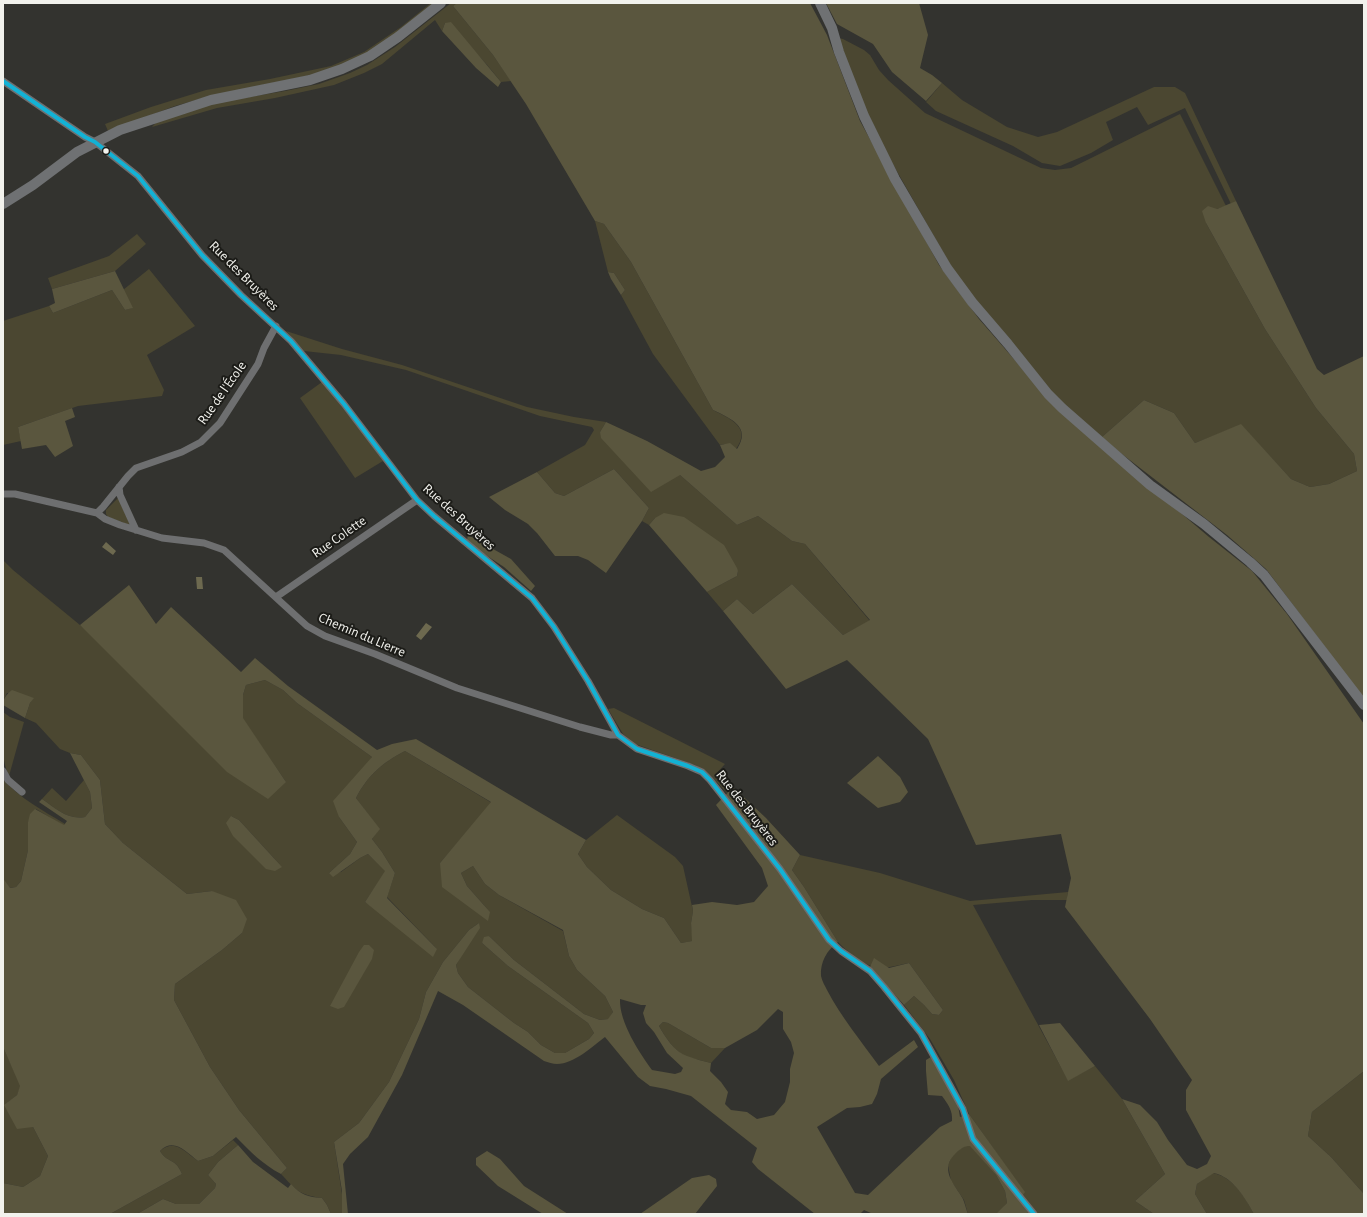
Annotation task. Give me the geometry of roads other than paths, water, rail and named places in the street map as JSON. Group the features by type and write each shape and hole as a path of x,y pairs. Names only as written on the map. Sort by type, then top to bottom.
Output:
{"street":[{"path":"3,204 33,185 77,152 120,130 211,100 310,80 342,69 375,52 398,37 441,3"},
{"path":"820,3 832,28 839,52 864,116 895,179 947,268 972,302 1048,394 1062,408 1150,485 1210,529 1264,575 1364,705"},
{"name":"Rue des Bruyères","path":"3,81 94,142 138,176 202,254 241,295 292,341 344,404 417,500 532,598 554,627 618,735 637,749 702,772 710,780 787,880 829,940 841,951 870,971 921,1033 963,1109 973,1139 1034,1214"},
{"name":"Rue de l'École","path":"97,513 136,468 182,452 201,442 220,423 258,364 276,326"},
{"path":"119,487 120,495 136,530"},
{"path":"3,494 15,494 97,513"},
{"name":"Rue Colette","path":"276,597 417,500"},
{"name":"Chemin du Lierre","path":"97,513 105,519 162,538 204,543 224,550 307,626 325,636 375,654 457,688 580,727 611,735 618,735"},
{"path":"3,771 8,780 22,792"}]}
